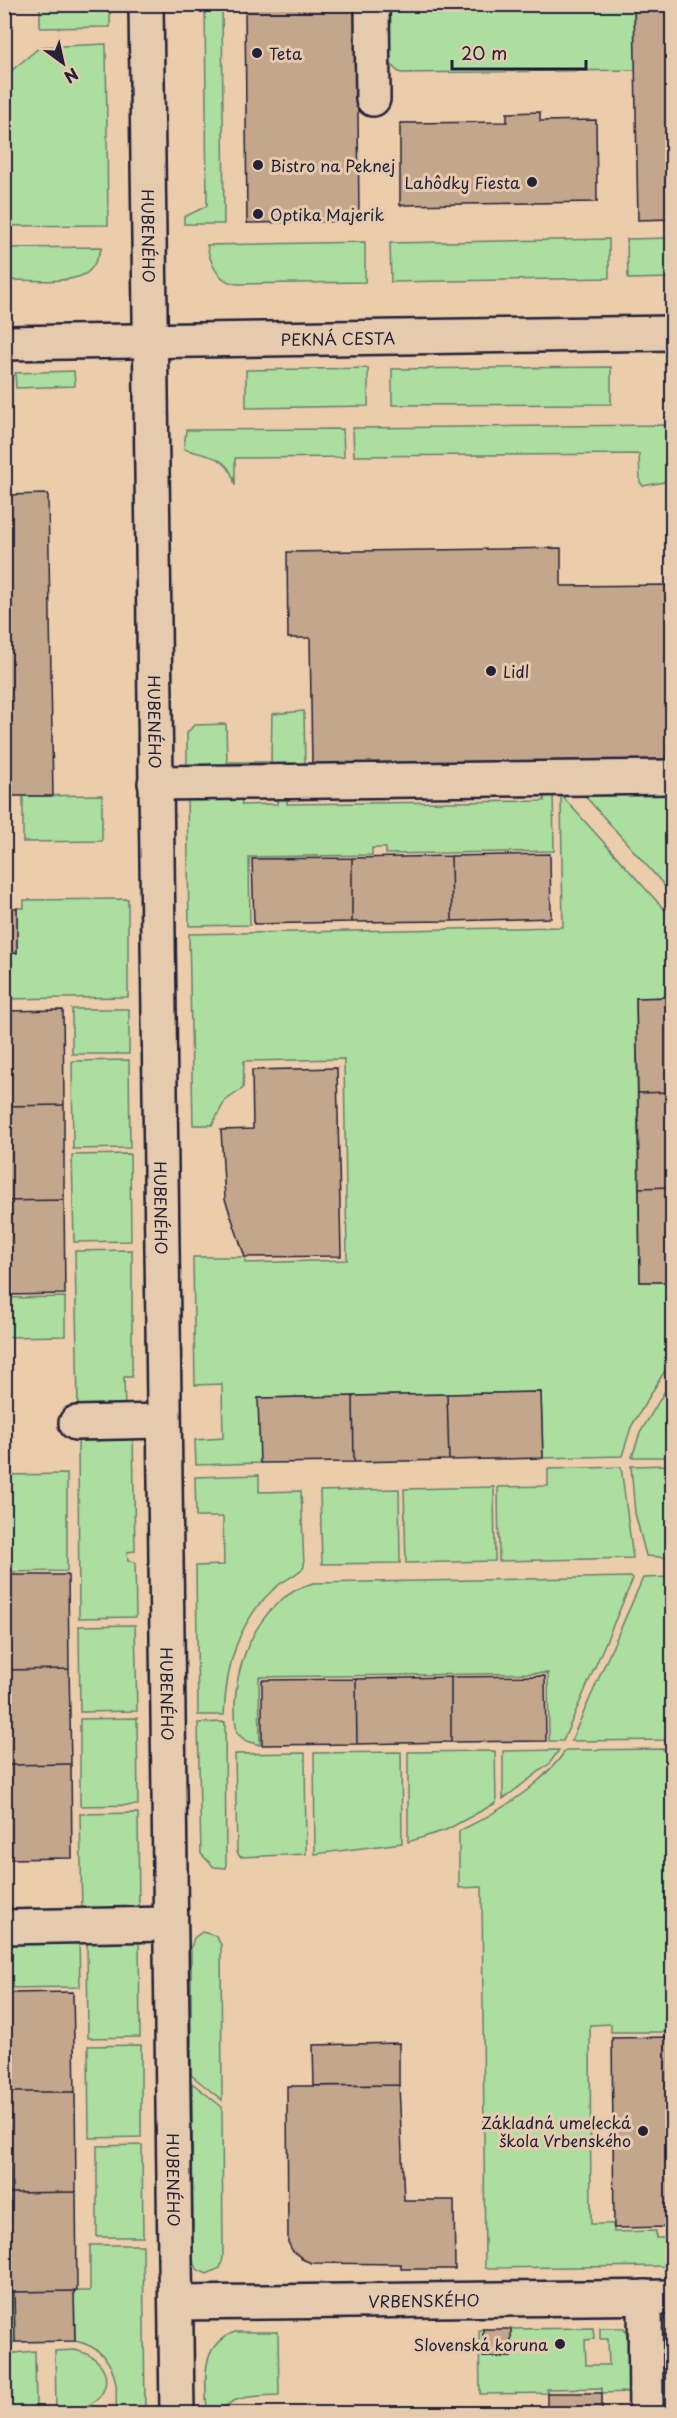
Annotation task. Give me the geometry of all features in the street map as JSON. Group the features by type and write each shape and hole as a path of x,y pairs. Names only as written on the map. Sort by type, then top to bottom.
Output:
{"street":[{"name":"HUBENÉHO","path":"146,4 162,1421 177,2414"},
{"path":"372,4 372,99"},
{"name":"PEKNÁ CESTA","path":"4,343 672,333"},
{"path":"155,783 672,777"},
{"path":"76,1423 162,1421"},
{"path":"4,1927 170,1924"},
{"path":"646,2414 659,2297"},
{"name":"VRBENSKÉHO","path":"176,2303 659,2297"}],"green space":[{"path":"40,5 110,5 110,27 40,28"},
{"path":"205,5 222,5 224,224 184,224 184,217 207,206"},
{"path":"386,5 634,5 636,70 401,73 389,61 386,52"},
{"path":"106,44 108,225 5,226 5,76 40,47"},
{"path":"672,238 672,278 628,279 627,239"},
{"path":"609,239 609,278 391,282 390,243"},
{"path":"365,242 365,282 232,283 216,271 207,245"},
{"path":"102,247 91,269 77,277 46,281 5,280 5,248"},
{"path":"611,367 611,404 392,405 392,369"},
{"path":"368,368 368,406 246,408 246,370"},
{"path":"74,371 75,386 16,388 15,373"},
{"path":"668,425 668,472 664,482 643,486 640,482 639,454 354,456 353,428"},
{"path":"343,429 344,457 235,458 235,486 228,468 223,463 210,456 184,449 186,430"},
{"path":"304,711 305,771 187,772 187,733 194,725 226,724 227,762 271,762 272,714"},
{"path":"672,786 672,894 577,787"},
{"path":"545,788 553,788 554,851 386,854 386,848 372,848 372,855 249,857 250,925 189,926 187,793 240,792 242,805 277,804 278,792 287,791 287,804 544,801"},
{"path":"102,795 102,841 23,842 23,796"},
{"path":"561,795 672,918 672,997 636,998 640,1282 672,1282 672,1359 631,1427 622,1456 543,1458 541,1392 259,1398 260,1463 196,1465 195,1440 223,1438 222,1384 195,1385 193,1257 245,1257 245,1263 347,1260 344,1059 244,1061 243,1088 225,1101 212,1125 193,1125 189,934 563,927"},
{"path":"128,899 128,997 5,999 4,954 17,953 17,908 24,908 24,900"},
{"path":"72,1009 129,1009 129,1054 72,1054"},
{"path":"129,1060 130,1148 73,1149 72,1061"},
{"path":"130,1154 131,1241 74,1242 72,1155"},
{"path":"132,1250 132,1377 124,1377 125,1410 78,1408 75,1251"},
{"path":"65,1297 65,1336 5,1337 5,1298"},
{"path":"672,1379 672,1457 632,1457 640,1433"},
{"path":"78,1436 133,1437 135,1551 127,1552 128,1561 135,1562 136,1617 79,1618"},
{"path":"672,1465 672,1558 646,1556 635,1513 631,1466"},
{"path":"621,1467 633,1558 499,1561 498,1487 548,1486 548,1469"},
{"path":"67,1474 67,1571 5,1572 5,1475"},
{"path":"259,1475 259,1492 301,1491 304,1567 261,1602 242,1631 227,1680 224,1715 198,1715 196,1566 224,1565 223,1517 196,1517 195,1477"},
{"path":"494,1487 495,1561 406,1563 404,1489"},
{"path":"399,1489 400,1563 322,1564 320,1491"},
{"path":"631,1577 633,1579 563,1741 549,1741 548,1673 259,1677 260,1745 246,1741 237,1733 236,1688 249,1643 260,1623 275,1606 292,1592 313,1583"},
{"path":"672,1577 672,1740 571,1741 643,1578"},
{"path":"135,1625 137,1711 80,1712 79,1626"},
{"path":"137,1718 138,1805 80,1806 80,1719"},
{"path":"225,1722 226,1868 214,1867 201,1854 198,1723"},
{"path":"672,1749 672,2032 611,2032 611,2024 590,2025 591,2224 613,2224 614,2232 656,2231 656,2238 672,2238 672,2266 485,2268 482,1887 459,1888 459,1831 518,1797 544,1775 566,1750"},
{"path":"559,1750 549,1764 503,1799 503,1751"},
{"path":"495,1751 496,1803 446,1830 408,1842 408,1752"},
{"path":"401,1752 402,1843 315,1854 314,1753"},
{"path":"305,1753 306,1854 240,1857 237,1852 235,1754"},
{"path":"138,1813 139,1912 82,1913 80,1814"},
{"path":"202,1932 216,1936 221,1945 222,2100 191,2075 191,1947 194,1938"},
{"path":"139,1936 140,2037 88,2038 87,1938"},
{"path":"79,1937 80,1987 5,1988 4,1939"},
{"path":"141,2045 141,2137 89,2138 88,2046"},
{"path":"192,2083 222,2107 223,2258 220,2268 207,2274 198,2270 193,2261"},
{"path":"142,2145 143,2237 97,2237 97,2146"},
{"path":"4,2169 7,2292 14,2292 15,2342 5,2345"},
{"path":"90,2245 143,2245 145,2410 117,2409 116,2384 108,2361 91,2346 75,2341 74,2291 90,2291"},
{"path":"593,2328 594,2339 585,2340 586,2365 609,2365 608,2339 600,2339 600,2328 624,2328 628,2337 629,2392 602,2393 602,2388 547,2389 547,2393 480,2394 479,2330 483,2329 483,2357 511,2357 511,2329"},
{"path":"672,2328 672,2413 663,2413 663,2338"},
{"path":"235,2332 278,2332 279,2395 241,2398 222,2409 207,2413 206,2377 210,2355 223,2338"},
{"path":"74,2350 89,2355 99,2363 105,2373 105,2384 101,2394 92,2403 79,2409 61,2412 56,2408 55,2351"},
{"path":"35,2351 36,2409 31,2413 6,2411 5,2354"}],"building":[{"path":"245,4 357,4 359,221 247,223"},
{"path":"634,4 672,4 672,219 638,220"},
{"path":"540,112 540,121 596,120 597,202 400,205 400,123 507,122 507,113"},
{"path":"48,494 53,796 4,796 4,495"},
{"name":"Lidl","path":"561,548 561,586 671,585 672,760 312,764 310,638 288,638 287,552"},
{"path":"550,854 551,918 452,921 451,856"},
{"path":"451,856 452,921 352,922 352,858"},
{"path":"352,858 352,922 254,924 252,859"},
{"path":"4,908 17,908 17,953 4,954"},
{"path":"672,997 672,1092 638,1093 636,998"},
{"path":"63,1010 64,1105 4,1106 4,1011"},
{"path":"337,1068 341,1256 245,1257 225,1199 221,1130 253,1129 252,1070"},
{"path":"672,1092 672,1187 639,1188 638,1093"},
{"path":"64,1105 64,1200 4,1201 4,1106"},
{"path":"672,1187 672,1282 640,1282 639,1188"},
{"path":"64,1200 65,1294 4,1295 4,1201"},
{"path":"541,1392 543,1458 449,1460 447,1394"},
{"path":"447,1394 449,1460 354,1462 353,1396"},
{"path":"353,1396 354,1462 260,1463 258,1398"},
{"path":"4,1575 68,1575 69,1669 4,1670"},
{"path":"69,1669 71,1764 5,1765 4,1670"},
{"path":"545,1676 546,1741 451,1742 451,1677"},
{"path":"451,1677 451,1742 357,1744 356,1679"},
{"path":"356,1679 357,1744 262,1745 262,1680"},
{"path":"71,1764 72,1858 7,1859 5,1765"},
{"path":"73,1992 75,2092 9,2092 8,1993"},
{"name":"Základná umelecká škola Vrbenského","path":"672,2037 672,2227 614,2228 612,2038"},
{"path":"399,2043 399,2085 314,2086 313,2045"},
{"path":"399,2085 404,2200 454,2200 455,2269 401,2269 401,2264 312,2263 304,2260 292,2250 288,2242 287,2086"},
{"path":"9,2092 75,2092 76,2192 10,2193"},
{"path":"76,2192 77,2291 11,2292 10,2193"},
{"path":"74,2291 75,2341 15,2342 14,2292"},
{"path":"483,2329 511,2329 511,2357 483,2357"},
{"path":"547,2393 602,2393 602,2414 547,2414"}],"place":[{"name":"Teta","path":"257,53"},
{"name":"Bistro na Peknej","path":"258,165"},
{"name":"Lahôdky Fiesta","path":"532,182"},
{"name":"Optika Majerik","path":"258,214"},
{"name":"Lidl","path":"491,671"},
{"name":"Základná umelecká škola Vrbenského","path":"643,2131"},
{"name":"Slovenská koruna","path":"560,2344"}]}
